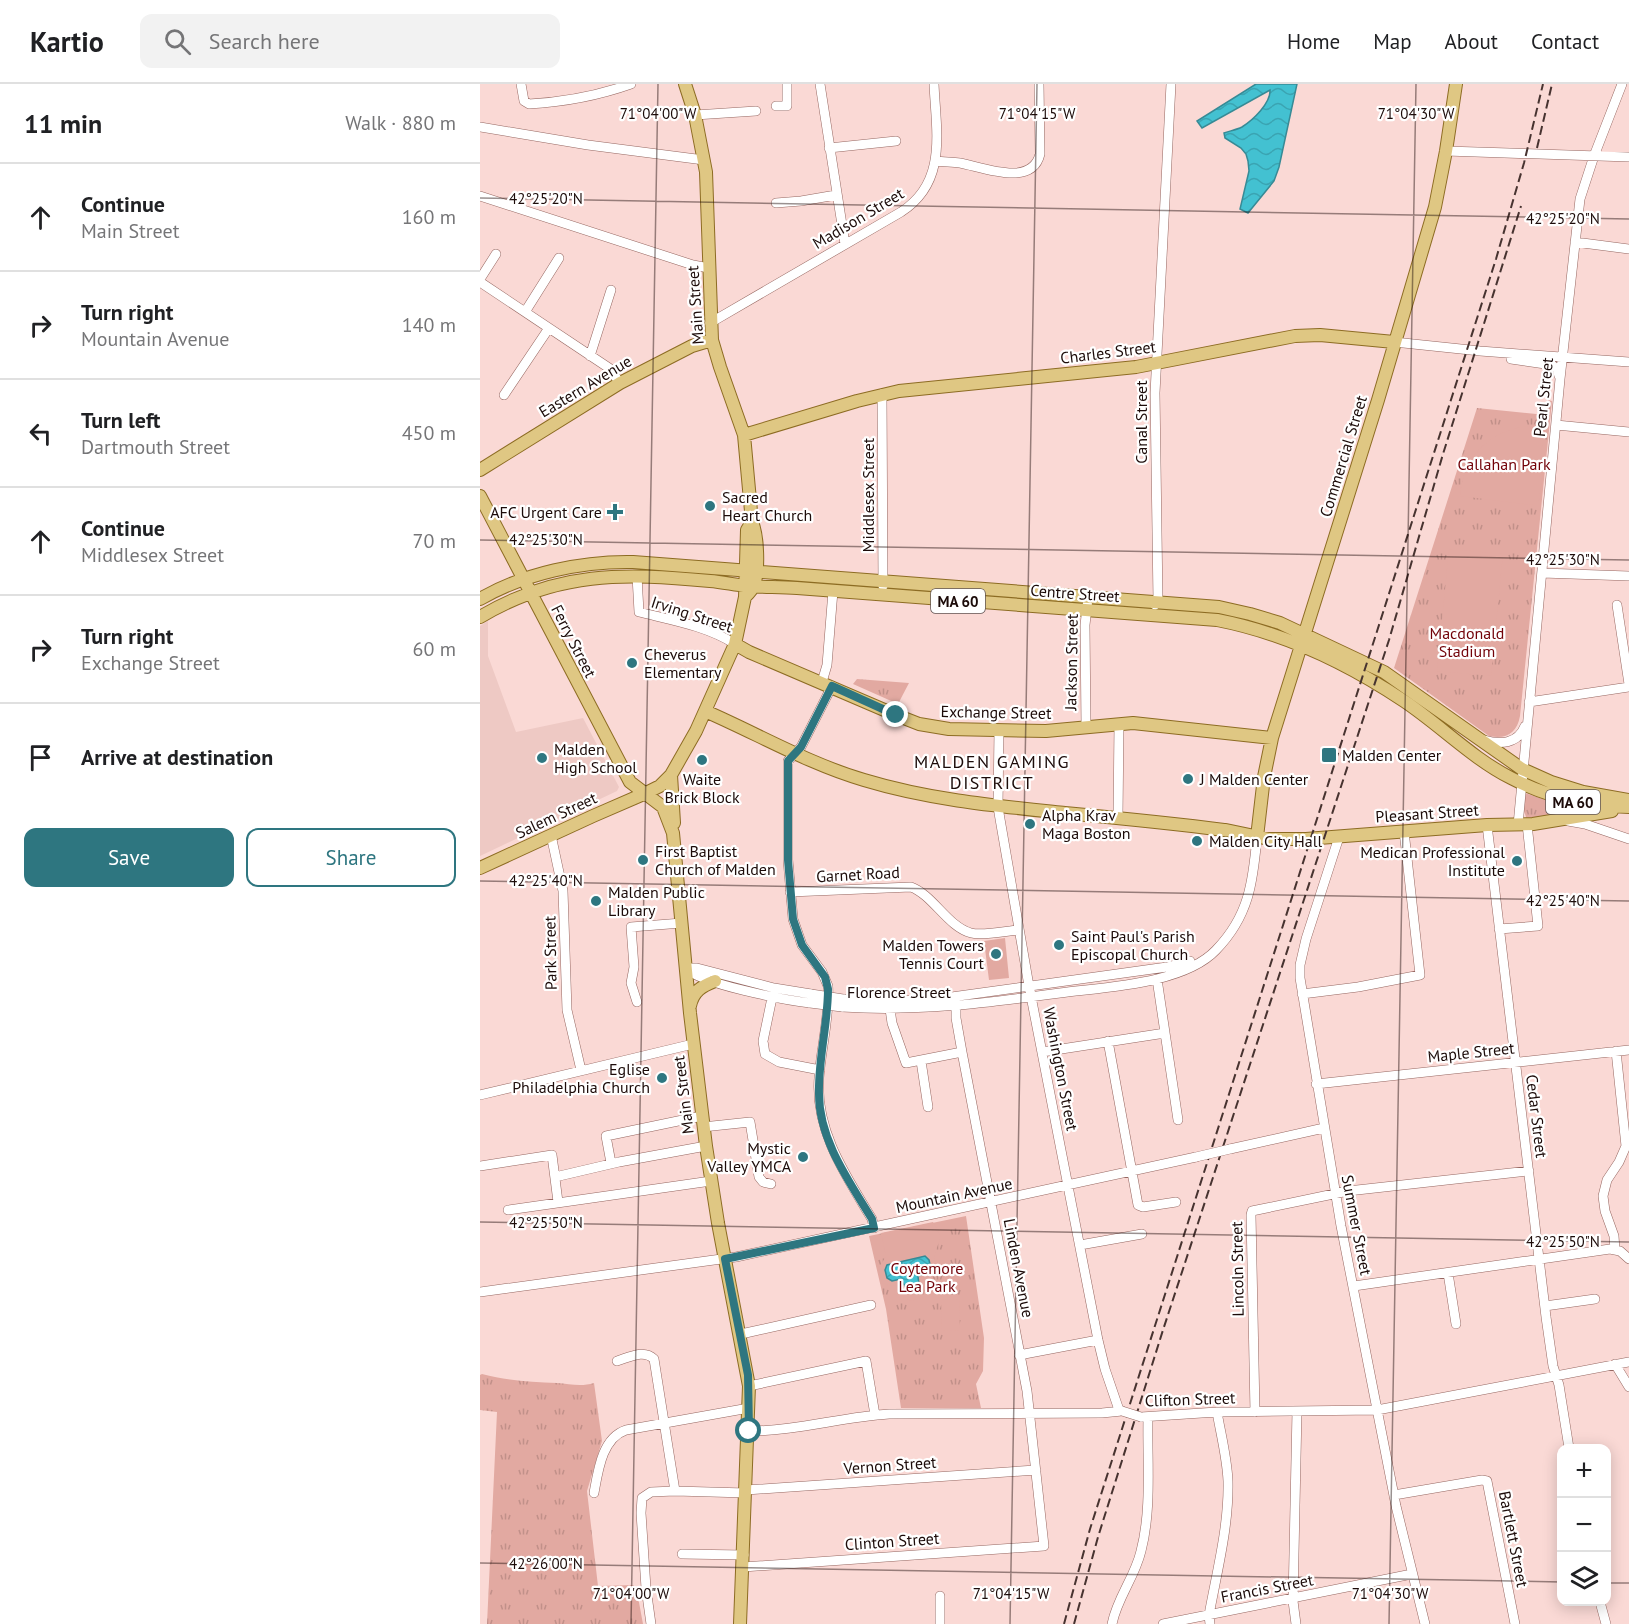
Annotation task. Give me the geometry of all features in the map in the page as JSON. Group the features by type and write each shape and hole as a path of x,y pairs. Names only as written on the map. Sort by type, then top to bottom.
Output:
{"main road":[{"name":"Main Street","path":"685,84 696,115 704,160 712,340 744,435 752,522 747,530 750,571 748,590 735,644 705,711 671,775 660,786 646,793 665,810 673,833 693,1044 706,1146 749,1386 740,1624"},
{"name":"Commercial Street","path":"1257,837 1264,777 1272,738 1378,400 1435,207 1456,84"},
{"name":"Charles Street","path":"744,435 882,394 926,387 1156,364 1294,336 1320,335 1394,342"},
{"name":"Eastern Avenue","path":"480,470 620,383 684,350 712,340"},
{"path":"480,459 501,457"},
{"name":"Ferry Street","path":"480,496 630,782 646,793"},
{"name":"Centre Street","path":"480,599 504,586 569,567 618,561 988,588 1150,614 1230,623 1303,640 1395,678 1522,769 1551,782 1583,792 1629,800"},
{"name":"Centre Street","path":"480,617 530,592 556,584 586,578 637,576 711,581 748,590 833,591 1087,604 1158,601 1219,607 1280,623 1342,665 1383,687 1492,766 1521,783 1567,800 1599,806 1629,807"},
{"name":"Exchange Street","path":"735,644 919,724 950,729 1046,731 1119,724 1146,724 1272,738"},
{"name":"Pleasant Street","path":"705,711 851,777 890,788 946,800 998,807 1225,830 1257,837 1288,839 1522,824 1563,820 1629,807"},
{"path":"671,775 674,801 673,833"},
{"name":"Salem Street","path":"480,868 646,793"},
{"path":"690,1013 694,995 700,988 715,981"}],"street":[{"path":"521,84 525,101 529,104 577,99 630,84"},
{"path":"776,106 788,106 787,84"},
{"path":"820,84 845,244"},
{"name":"Madison Street","path":"710,323 915,202 924,190 936,161 934,84"},
{"path":"936,161 959,163 1001,172 1025,171 1033,168 1038,162 1040,145 1039,84"},
{"name":"Canal Street","path":"1158,601 1156,364 1171,84"},
{"name":"Pearl Street","path":"1500,930 1538,926 1522,824 1521,783 1562,358 1581,195 1622,84"},
{"path":"696,115 756,111"},
{"path":"480,128 704,160"},
{"path":"829,148 896,141"},
{"path":"1446,151 1629,157"},
{"path":"776,203 836,195"},
{"path":"480,196 693,266 709,268"},
{"path":"1575,242 1629,249"},
{"path":"496,254 481,284 612,371 620,383"},
{"path":"525,312 559,258"},
{"path":"590,356 611,290"},
{"path":"504,395 549,328"},
{"name":"Charles Street","path":"1394,342 1629,362"},
{"name":"Charles Street","path":"1480,351 1502,358 1552,365 1558,371 1560,382"},
{"name":"Middlesex Street","path":"882,394 883,595"},
{"path":"1556,425 1629,432"},
{"path":"1542,573 1629,576"},
{"name":"Irving Street","path":"637,576 639,612 710,632 735,644"},
{"path":"833,591 827,684 801,747 789,759 787,765 790,892 793,919 798,936 827,983 828,1001 820,1070 819,1104 829,1142 872,1219 874,1228"},
{"path":"1150,614 1158,601"},
{"name":"Jackson Street","path":"1086,727 1087,604"},
{"path":"1529,702 1629,686 1617,605"},
{"path":"1479,738 1495,743 1510,742 1521,735 1526,721"},
{"path":"1118,818 1119,724"},
{"name":"Washington Street","path":"999,730 998,807 1018,930 1098,1340 1103,1363 1120,1411"},
{"path":"1563,820 1585,824 1629,839"},
{"name":"Cedar Street","path":"1488,825 1545,1306 1553,1366 1559,1385 1568,1444"},
{"path":"1302,994 1357,988 1420,975 1404,831"},
{"name":"Park Street","path":"550,835 563,891 567,1010 581,1070"},
{"name":"Summer Street","path":"1342,836 1301,957 1302,994 1335,1193 1377,1410 1394,1495 1425,1623"},
{"name":"Florence Street","path":"686,968 694,975 715,981 810,999 890,1009 1032,997 1157,979 1199,962 1215,950 1239,919 1253,880 1257,837"},
{"name":"Garnet Road","path":"790,892 909,886 918,890 960,927 972,934 1018,930"},
{"path":"637,1002 631,980 634,967 631,927 682,923"},
{"name":"Florence Street","path":"842,1003 956,1002 1029,986 1182,964 1201,955 1225,938"},
{"name":"Florence Street","path":"686,968 697,968 773,992"},
{"path":"1129,972 1131,983"},
{"path":"1157,979 1178,1120"},
{"path":"773,992 763,1041 765,1054 779,1062 820,1070"},
{"name":"Linden Avenue","path":"956,1002 962,1052 1030,1413 1044,1546"},
{"path":"890,1009 891,1021 906,1062 962,1052"},
{"path":"1042,1052 1165,1033"},
{"path":"1108,1041 1140,1207 1176,1202"},
{"path":"480,1095 693,1044"},
{"name":"Maple Street","path":"1316,1084 1629,1050"},
{"path":"1615,1250 1603,1196 1607,1180 1624,1154 1626,1146 1616,1051"},
{"path":"921,1061 928,1107"},
{"path":"612,1163 606,1136 703,1121 750,1122 759,1177 763,1182 771,1184"},
{"name":"Mountain Avenue","path":"480,1292 725,1259 1068,1186 1324,1128"},
{"path":"555,1177 612,1163 706,1146"},
{"path":"480,1166 552,1155 558,1202"},
{"path":"1335,1193 1529,1171"},
{"path":"508,1210 711,1181"},
{"name":"Lincoln Street","path":"1255,1412 1251,1212 1335,1193"},
{"path":"1080,1245 1142,1234"},
{"path":"1354,1286 1615,1250 1622,1252 1629,1259"},
{"path":"1448,1273 1456,1324"},
{"path":"1545,1306 1595,1299"},
{"path":"741,1334 871,1305"},
{"path":"1019,1355 1098,1340"},
{"path":"617,1361 644,1354 654,1359 675,1491"},
{"path":"749,1386 866,1361 875,1415"},
{"name":"Clifton Street","path":"749,1431 775,1431 875,1415 1120,1411 1145,1417 1217,1412 1377,1410 1629,1362"},
{"path":"1615,1364 1629,1387"},
{"path":"594,1492 606,1448 612,1437 626,1431 749,1408"},
{"path":"1296,1624 1293,1598 1298,1411"},
{"path":"1209,1619 1224,1534 1228,1488 1217,1412"},
{"path":"1112,1624 1117,1606 1137,1565 1144,1541 1147,1508 1145,1417"},
{"name":"Vernon Street","path":"651,1624 646,1588 641,1500 649,1492 746,1491 1036,1470"},
{"name":"Bartlett Street","path":"1394,1495 1482,1480 1487,1482 1515,1624"},
{"name":"Clinton Street","path":"682,1554 743,1561 1044,1546"},
{"name":"Francis Street","path":"1163,1624 1209,1619 1293,1598 1412,1574"},
{"path":"940,1596 940,1624"},
{"path":"1601,1606 1606,1624"}],"shaded area":[{"name":"Malden High School","path":"488,621 488,656 516,732 583,718 619,787 617,791 480,856 480,626"}],"green space":[{"name":"Macdonald Stadium","path":"1548,400 1552,401 1520,716 1519,722 1510,734 1495,737 1489,736 1394,668 1477,408 1546,415"},
{"name":"Callahan Park","path":"1528,426 1544,428 1539,500 1532,505 1460,496 1467,469 1481,448 1502,433"},
{"path":"1449,549 1503,554 1491,676 1437,671"},
{"path":"857,679 909,683 898,704 853,684"},
{"path":"1525,793 1563,806 1588,811 1527,820 1523,808"},
{"name":"Malden Towers Tennis Court","path":"1005,938 1009,978 989,980 984,941"},
{"name":"Coytemore Lea Park","path":"966,1216 984,1338 983,1371 976,1384 981,1408 901,1408 886,1309 869,1236"},
{"path":"933,1222 941,1237 934,1255 937,1270 933,1277 923,1279 925,1287 922,1298 909,1301 900,1293 899,1285 890,1286 882,1283 879,1268 886,1256 881,1233"},
{"path":"959,1299 960,1330 942,1331 941,1300"},
{"path":"480,1375 529,1382 580,1385 594,1383 602,1441 587,1491 598,1586 634,1585 643,1624 487,1624 497,1412 480,1410"}],"water":[{"path":"1256,84 1297,84 1274,181 1248,213 1240,209 1249,171 1246,154 1225,138 1224,133 1242,127 1256,116 1268,100 1270,90 1202,128 1197,121"},
{"path":"925,1256 929,1260 931,1269 918,1276 919,1285 916,1290 907,1290 901,1279 892,1281 887,1278 885,1270 887,1265"}],"railway":[{"path":"1064,1624 1090,1529 1496,259 1524,163 1543,84"},
{"path":"1537,148 1552,84"},
{"path":"1074,1624 1098,1537 1163,1330 1389,640 1443,454 1521,206"}],"place":[{"name":"Sacred Heart Church","path":"710,506"},
{"name":"AFC Urgent Care","path":"615,512"},
{"name":"Cheverus Elementary","path":"632,663"},
{"name":"Malden Center","path":"1329,755"},
{"name":"Malden High School","path":"542,758"},
{"name":"Waite Brick Block","path":"702,760"},
{"name":"J Malden Center","path":"1188,779"},
{"name":"Alpha Krav Maga Boston","path":"1030,824"},
{"name":"Malden City Hall","path":"1197,841"},
{"name":"First Baptist Church of Malden","path":"643,860"},
{"name":"Medican Professional Institute","path":"1517,861"},
{"name":"Malden Public Library","path":"596,901"},
{"name":"Saint Paul's Parish Episcopal Church","path":"1059,945"},
{"name":"Malden Towers Tennis Court","path":"996,954"},
{"name":"Eglise Philadelphia Church","path":"662,1078"},
{"name":"Mystic Valley YMCA","path":"803,1157"}],"district":[{"name":"MALDEN GAMING DISTRICT","path":"992,771"}],"route":[{"path":"749,1431 748,1375 725,1259 874,1228 872,1219 829,1142 822,1121 819,1081 828,989 825,977 802,945 793,919 788,860 788,761 801,747 832,686 896,715"}]}
